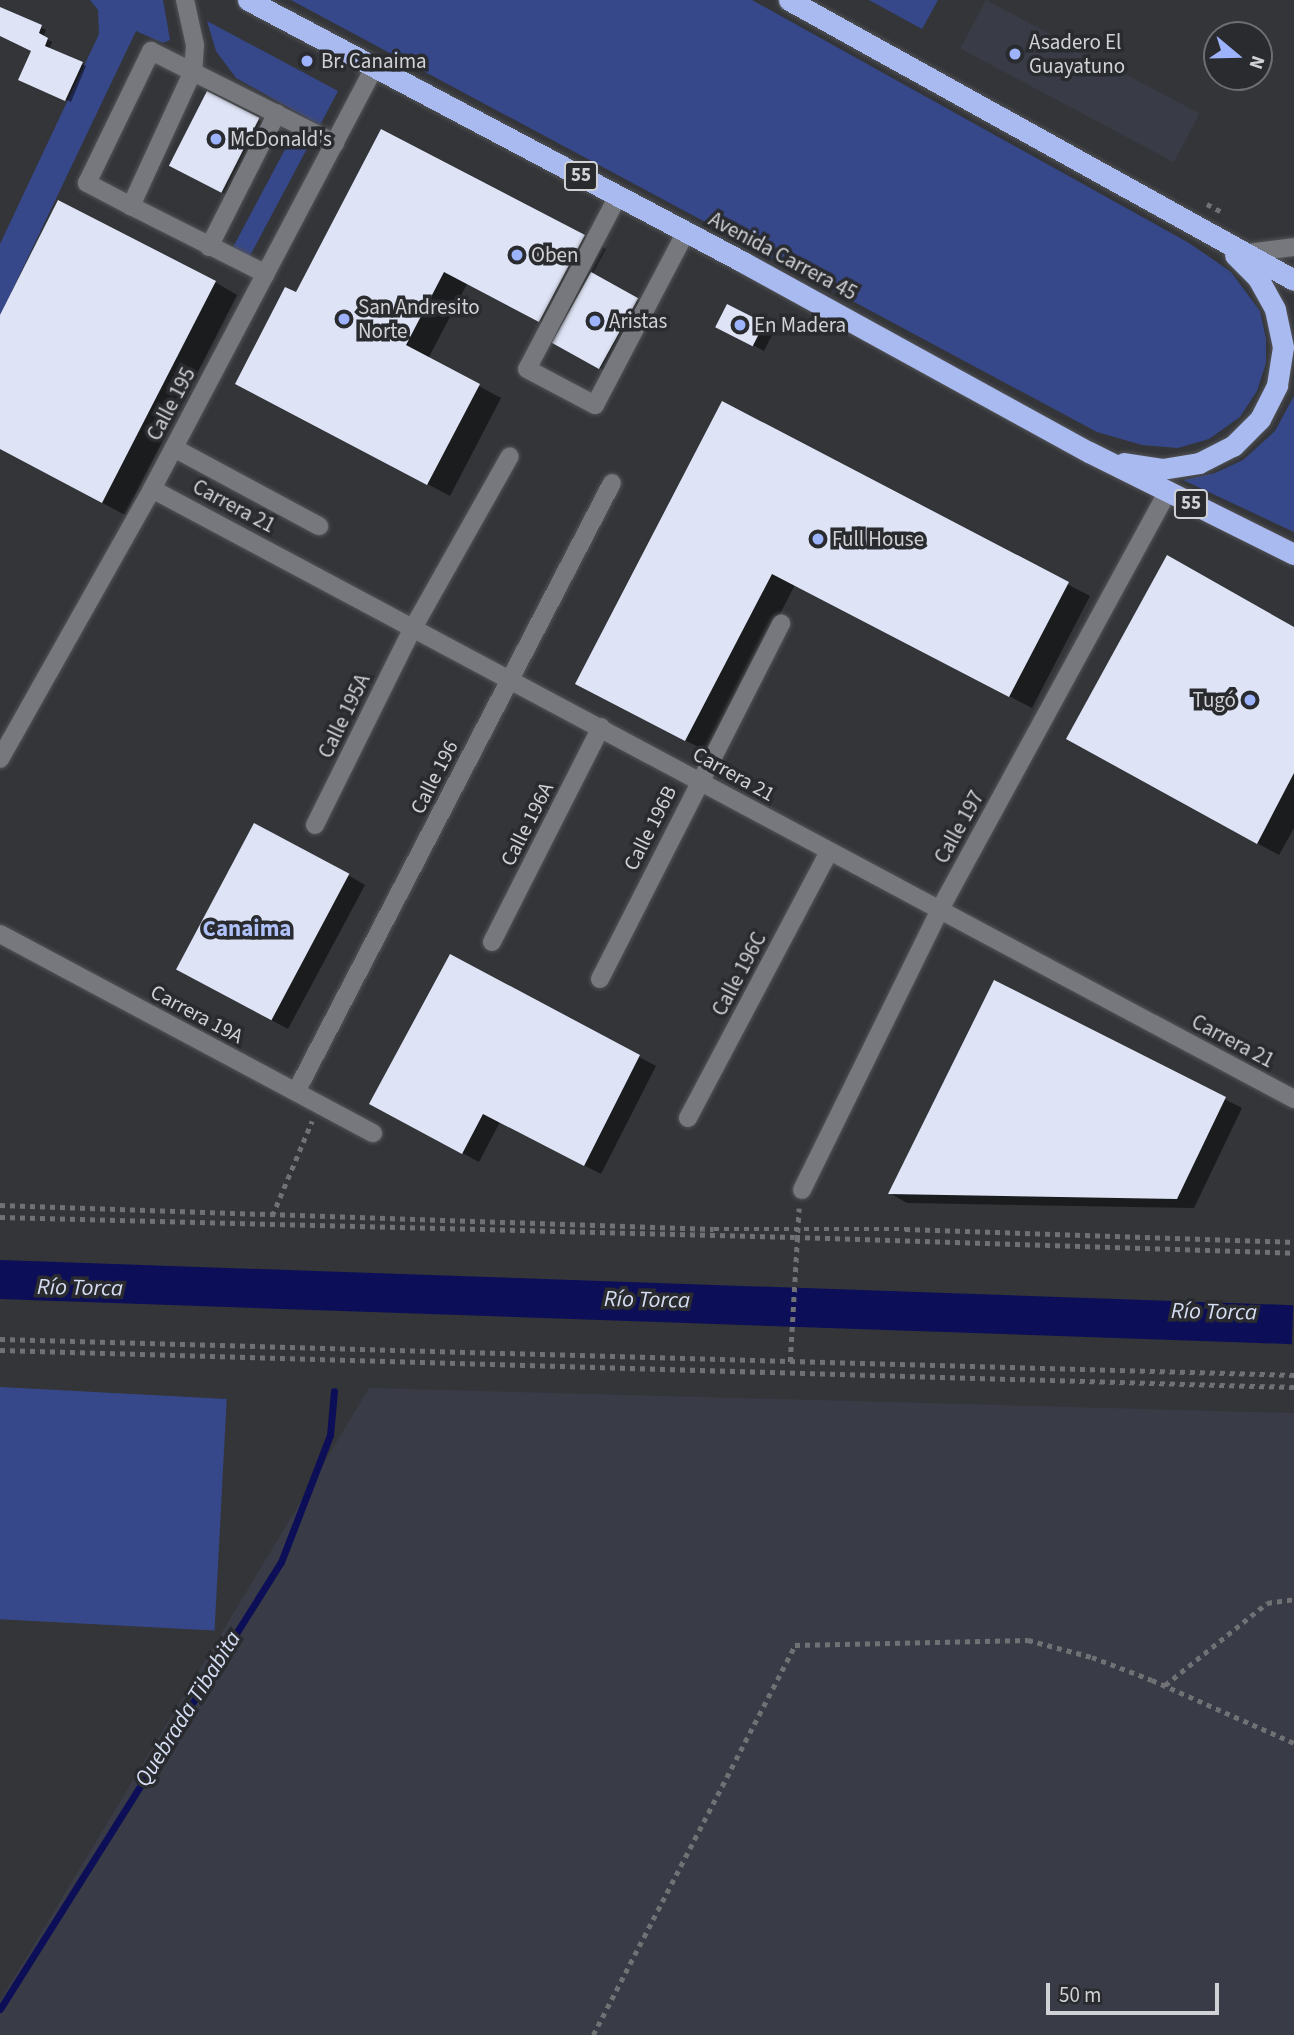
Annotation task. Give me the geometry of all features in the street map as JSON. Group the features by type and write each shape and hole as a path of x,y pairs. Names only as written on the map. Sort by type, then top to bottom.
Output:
{"highway":[{"name":"Avenida Carrera 45","path":"248,0 687,232 1089,452 1294,554"},
{"path":"789,0 1294,280"},
{"path":"1089,452 1124,463 1162,469 1199,464 1233,446 1260,419 1277,385 1283,347 1275,309 1257,277 1202,227"}],"street":[{"path":"131,206 193,71 195,45 185,0"},
{"path":"266,274 87,183 150,51 335,143"},
{"name":"Calle 195","path":"0,759 152,489 375,66"},
{"path":"209,247 277,113"},
{"path":"618,196 527,369 595,405 687,232"},
{"path":"1247,253 1294,247"},
{"path":"173,448 319,526"},
{"name":"Calle 195A","path":"315,825 414,628 510,456"},
{"name":"Calle 196","path":"296,1092 612,483"},
{"name":"Carrera 21","path":"152,489 1294,1099"},
{"name":"Calle 197","path":"802,1190 939,911 1167,493"},
{"name":"Calle 196B","path":"600,979 781,624"},
{"name":"Calle 196A","path":"492,942 601,727"},
{"name":"Calle 196C","path":"688,1118 829,852"},
{"name":"Carrera 19A","path":"0,934 373,1133"}],"path":[{"path":"272,1216 319,1104"},
{"path":"0,1205 272,1216 795,1229 905,1229 1294,1242"},
{"path":"0,1217 795,1237 1294,1253"},
{"path":"790,1363 795,1229"},
{"path":"0,1339 1294,1375"},
{"path":"0,1350 1294,1387"},
{"path":"1165,1685 1268,1603 1294,1600"},
{"path":"593,2035 795,1645 1028,1640 1092,1657 1165,1685 1294,1743"}],"shaded area":[{"path":"90,0 163,0 170,40 163,43 136,31 0,316 0,244 99,34 98,10"},
{"path":"291,0 752,0 1189,243 1231,272 1260,311 1266,339 1266,363 1257,391 1240,417 1209,439 1178,448 1142,445 1097,432"},
{"path":"869,0 938,0 922,29"},
{"path":"986,0 1200,114 1174,162 960,49"},
{"path":"207,21 338,91 320,125 236,78 216,51"},
{"path":"290,140 307,149 250,257 233,248"},
{"path":"1294,396 1294,532 1183,480 1215,473 1243,460 1275,431"},
{"path":"0,1387 227,1399 215,1631 0,1619"},
{"path":"369,1388 1294,1413 1294,2035 0,2035 0,2001"}],"water":[{"name":"Río Torca","path":"0,1260 1293,1305 1292,1344 0,1299"}],"building":[{"path":"0,7 42,25 39,33 48,38 45,46 83,62 65,101 18,80 31,51 0,36"},
{"name":"McDonald's","path":"207,91 260,118 221,193 169,166"},
{"name":"San Andresito Norte","path":"381,129 585,235 539,322 444,272 406,345 480,384 427,485 235,384 285,287 296,292"},
{"path":"58,200 216,281 102,503 0,449 0,315"},
{"name":"Aristas","path":"591,272 638,298 599,369 552,343"},
{"name":"En Madera","path":"727,304 764,323 753,346 715,327"},
{"name":"Full House","path":"722,401 1069,582 1009,697 772,574 685,741 575,684"},
{"path":"1167,555 1294,627 1294,773 1257,844 1066,739"},
{"path":"254,823 349,874 271,1020 176,970"},
{"path":"450,954 640,1055 584,1166 483,1114 462,1154 369,1104"},
{"path":"994,980 1226,1097 1177,1199 888,1194"}],"waterway":[{"name":"Quebrada Tibabita","path":"0,2009 281,1562 330,1435 334,1391"}],"place":[{"name":"Asadero El Guayatuno","path":"1015,54"},
{"name":"Br. Canaima","path":"307,61"},
{"name":"McDonald's","path":"216,139"},
{"name":"Oben","path":"517,255"},
{"name":"San Andresito Norte","path":"344,319"},
{"name":"Aristas","path":"595,321"},
{"name":"En Madera","path":"740,325"},
{"name":"Full House","path":"818,539"},
{"name":"Tugó","path":"1250,700"}],"district":[{"name":"Canaima","path":"247,929"}]}
